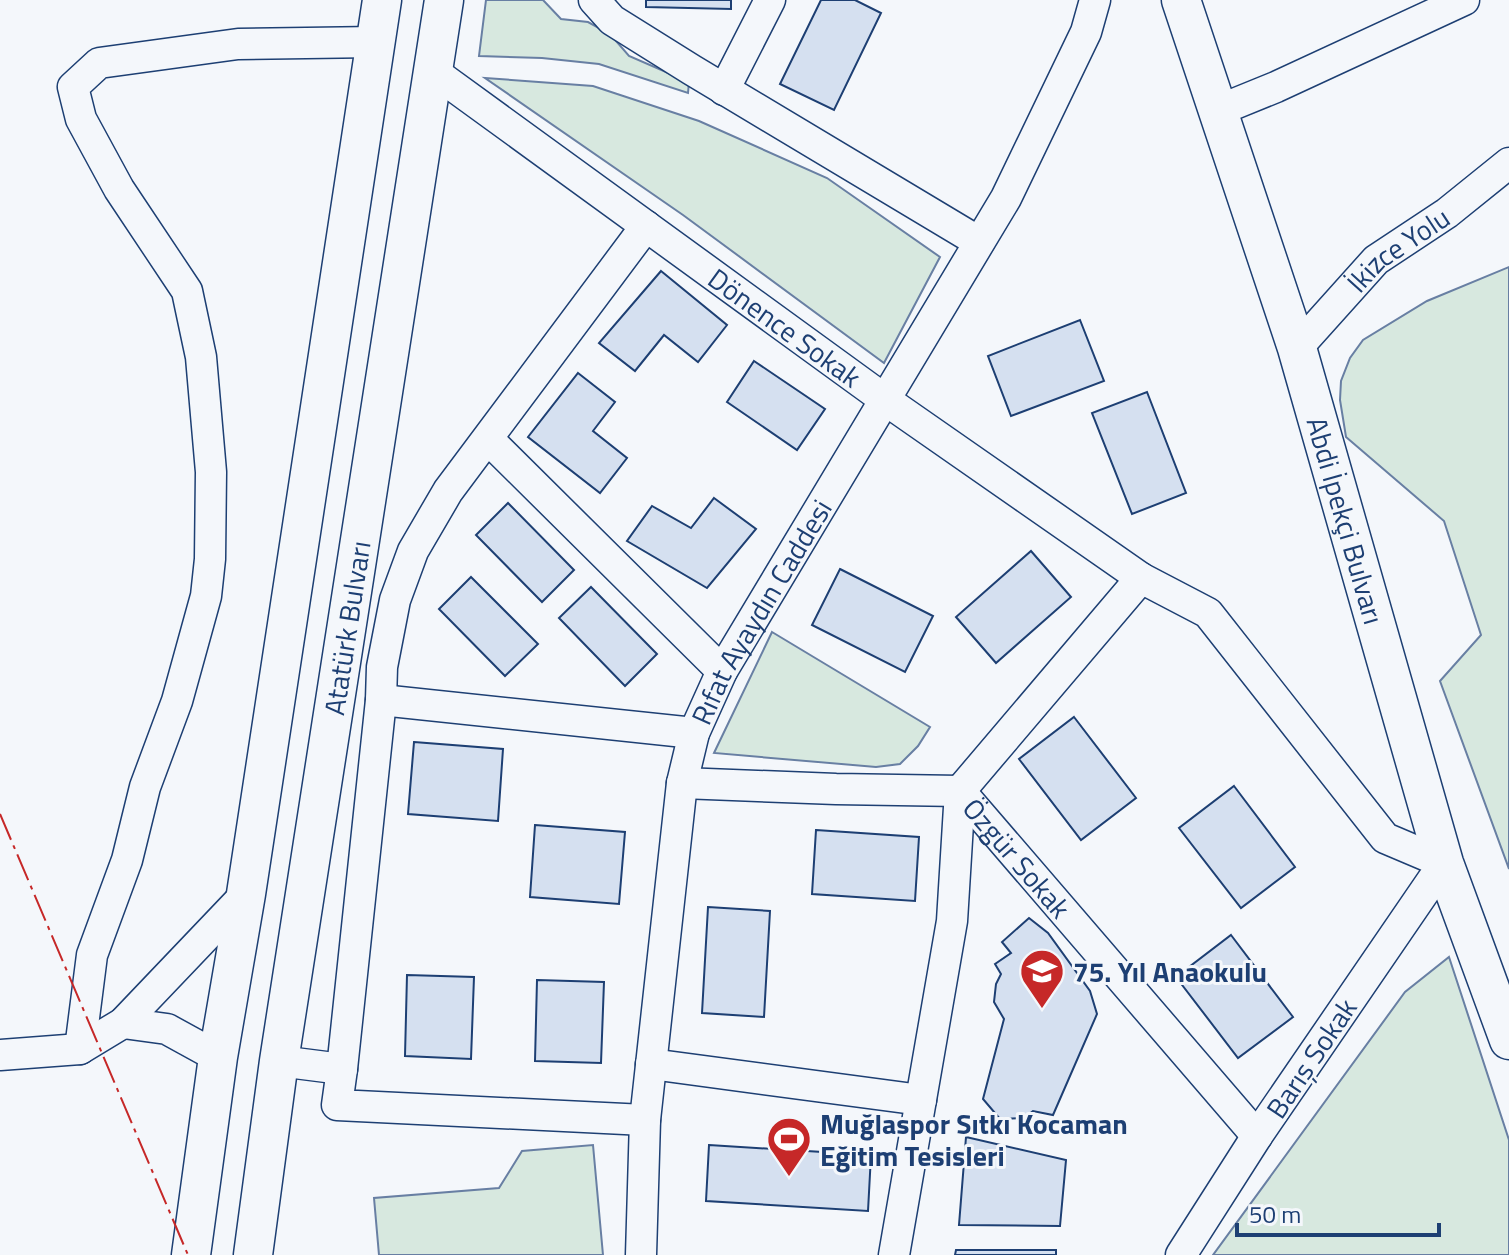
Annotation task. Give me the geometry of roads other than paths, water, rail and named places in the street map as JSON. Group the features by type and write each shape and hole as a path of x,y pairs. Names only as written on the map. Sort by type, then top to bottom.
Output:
{"main road":[{"name":"Atatürk Bulvarı","path":"191,1255 218,1057 246,894 382,0"},
{"name":"Atatürk Bulvarı","path":"253,1255 279,1061 444,0"},
{"name":"Abdi İpekçi Bulvarı","path":"1181,0 1297,348 1444,863 1509,1040"}],"street":[{"path":"594,0 612,20 979,242"},
{"path":"724,90 770,0"},
{"path":"1086,32 1095,0"},
{"path":"1086,32 1116,0"},
{"path":"1217,111 1290,81 1464,0"},
{"name":"Rıfat Ayaydın Caddesi","path":"641,1255 645,1120 682,783 694,733 722,671 1006,198 1086,32"},
{"path":"80,1049 92,955 127,860 145,787 177,701 206,596 210,559 211,472 201,357 187,291 119,189 81,119 73,87 99,63 238,44 376,42"},
{"name":"Dönence Sokak","path":"434,72 884,399 1141,578 1208,613 1385,838 1444,863"},
{"name":"İkizce Yolu","path":"1297,348 1376,260 1447,213 1509,163"},
{"path":"645,1120 337,1105 382,667 395,600 413,551 448,491 646,226"},
{"path":"488,439 722,671"},
{"path":"894,1255 952,921 960,791 1141,578"},
{"path":"381,700 694,733"},
{"name":"Özgür Sokak","path":"682,783 960,791 1257,1136"},
{"name":"Barış Sokak","path":"1181,1255 1257,1136 1444,863"},
{"path":"0,1055 80,1049 123,1023 246,894"},
{"path":"123,1023 167,1029 218,1057"},
{"path":"279,1061 342,1069"},
{"path":"651,1064 921,1100"}],"place":[{"name":"75. Yıl Anaokulu","path":"1042,1010"},
{"name":"Muğlaspor Sıtkı Kocaman Eğitim Tesisleri","path":"789,1178"}]}
